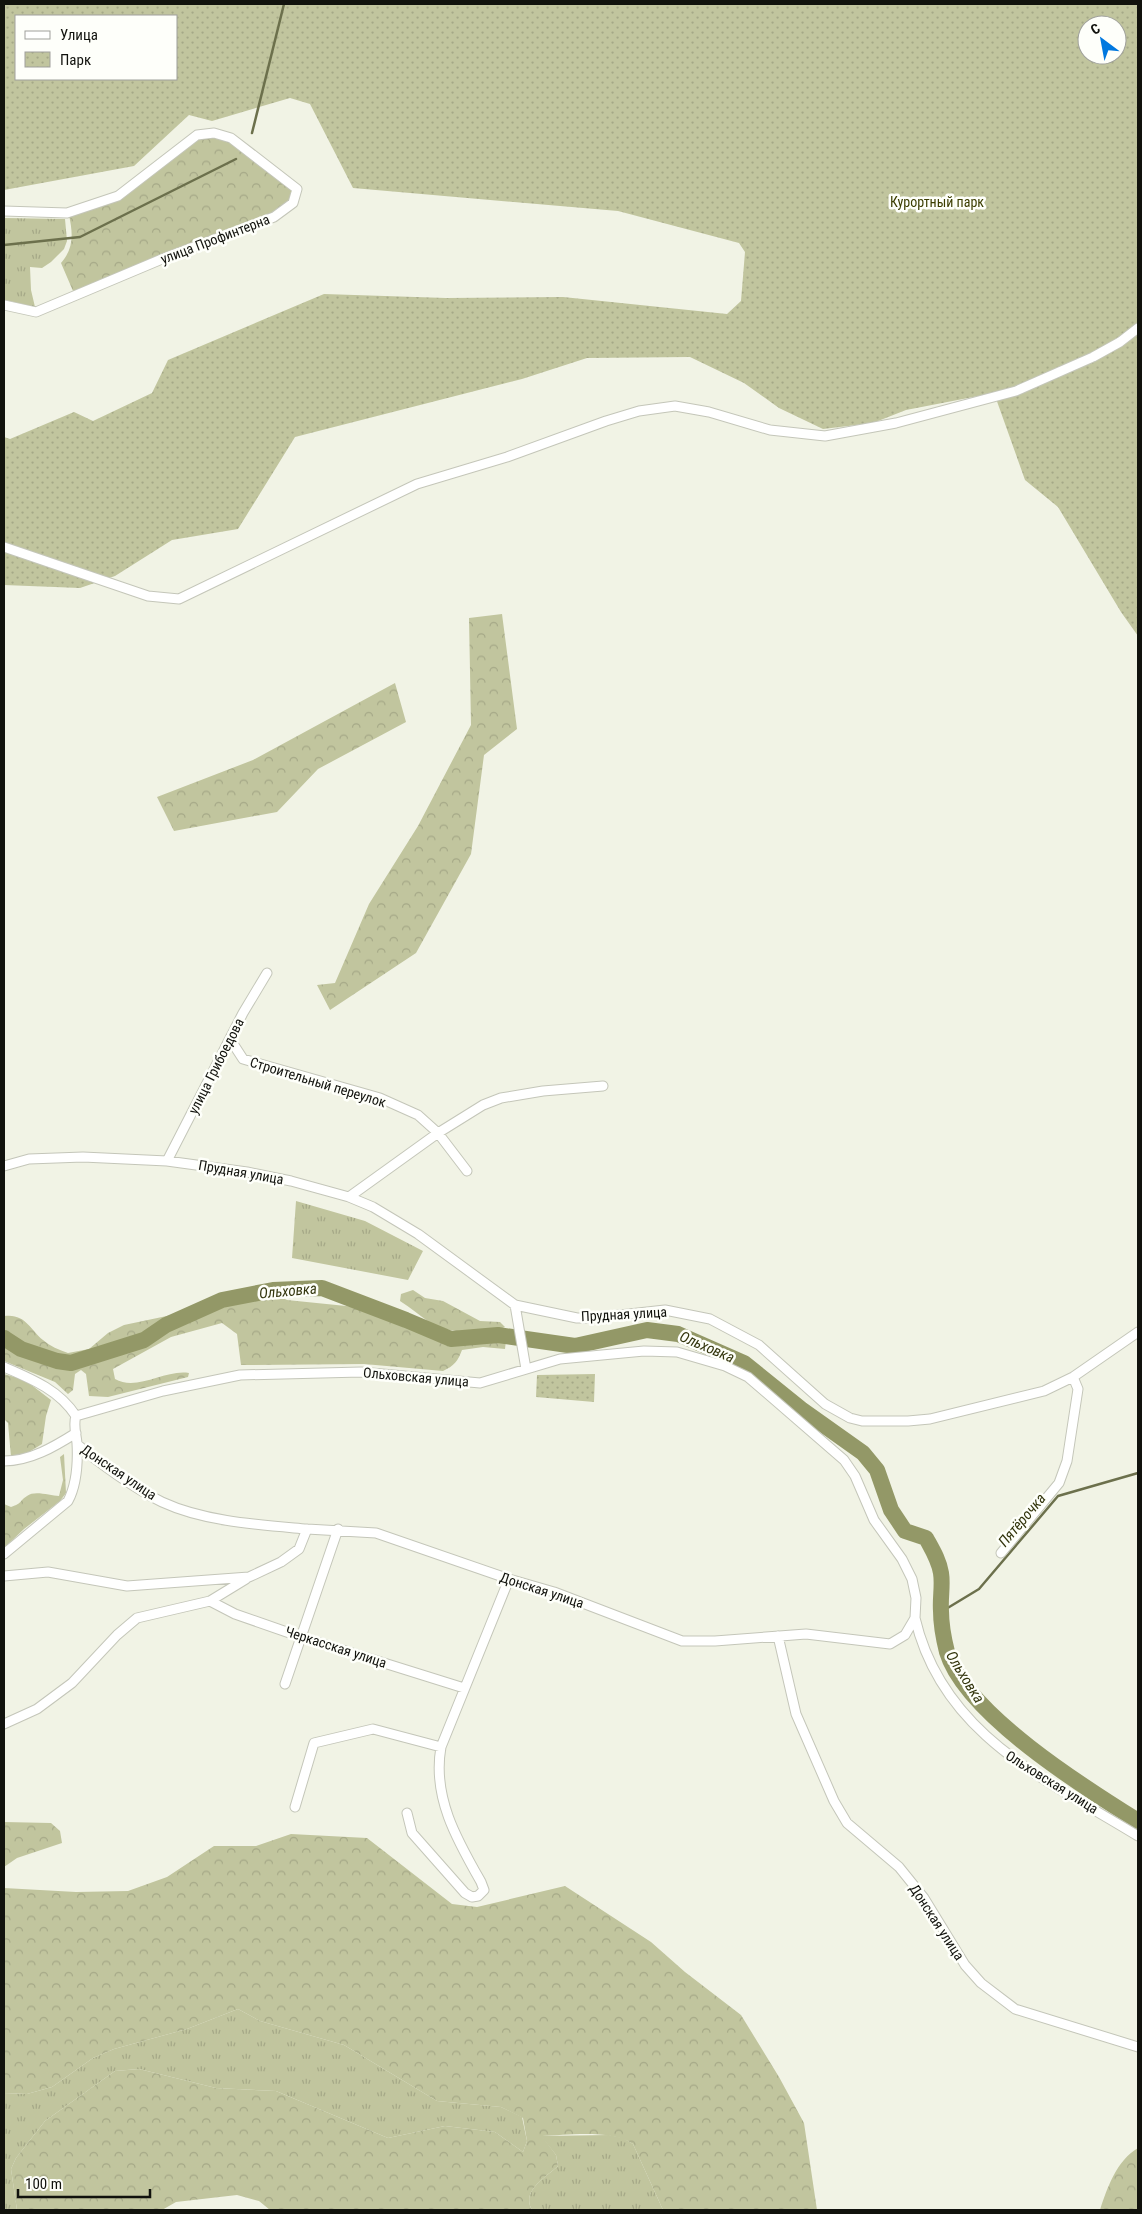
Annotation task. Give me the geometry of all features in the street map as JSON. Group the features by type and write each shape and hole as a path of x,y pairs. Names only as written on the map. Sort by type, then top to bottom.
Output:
{"street":[{"name":"улица Профинтерна","path":"4,211 67,213 118,196 198,135 214,133 231,138 298,189 293,203 274,217 162,259 36,312 4,305"},
{"path":"4,547 148,596 179,599 417,484 507,457 614,418 639,411 675,406 709,412 770,430 824,436 896,423 1016,391 1093,357 1120,342 1138,328"},
{"name":"улица Грибоедова","path":"167,1161 243,1012 267,973"},
{"name":"Строительный переулок","path":"230,1039 244,1059 380,1098 418,1115 438,1134 467,1171"},
{"path":"349,1197 438,1134 483,1105 501,1098 543,1091 603,1086"},
{"name":"Прудная улица","path":"5,1163 29,1159 83,1157 167,1161 207,1165 256,1174 349,1197 373,1207 418,1234 515,1305 577,1318 602,1318 665,1310 710,1319 759,1345 825,1404 850,1418 862,1421 930,1419 1044,1391 1074,1377 1138,1332"},
{"path":"515,1305 520,1345 526,1370"},
{"name":"Ольховская улица","path":"76,1416 163,1391 240,1375 361,1372 480,1383 560,1359 644,1351 686,1355 725,1366 748,1377 844,1460 855,1476 874,1520 902,1559 912,1579 916,1598 915,1618 921,1646 935,1673 960,1709 983,1735 1008,1757 1138,1836"},
{"path":"4,1367 36,1381 54,1392 68,1403 76,1416"},
{"path":"1001,1553 1059,1483 1067,1461 1078,1389 1074,1377"},
{"name":"Донская улица","path":"4,1554 68,1501 74,1490 77,1444 74,1422 76,1416"},
{"path":"4,1461 18,1461 39,1454 76,1433"},
{"name":"Донская улица","path":"77,1444 91,1457 162,1502 203,1514 246,1523 376,1533 509,1579 554,1592 682,1641 715,1641 806,1634 890,1644 905,1635 915,1618"},
{"path":"4,1724 37,1709 72,1683 117,1635 137,1618 210,1601 249,1577 281,1562 299,1549 308,1529"},
{"path":"284,1684 338,1529"},
{"path":"4,1576 48,1572 127,1586 249,1577"},
{"path":"407,1813 412,1833 465,1893 472,1897 478,1896 484,1890 452,1832 437,1768 441,1747 509,1579"},
{"name":"Черкасская улица","path":"210,1601 235,1614 301,1637 464,1688"},
{"name":"Донская улица","path":"778,1636 796,1714 834,1801 847,1823 899,1867 924,1898 965,1965 981,1983 1015,2009 1138,2047"},
{"path":"295,1807 314,1743 373,1729 441,1747"}],"green space":[{"name":"Курортный парк","path":"4,4 1138,4 1138,636 1121,612 1058,507 1025,480 994,393 906,410 873,423 823,429 779,408 744,383 690,357 587,358 522,379 295,437 238,529 172,540 115,576 80,588 4,585 4,437 10,439 74,412 93,421 152,393 168,360 324,294 446,298 563,297 727,314 741,301 745,252 739,243 618,211 353,188 310,104 290,98 212,121 189,115 134,166 4,190"},
{"path":"214,136 232,142 294,190 291,200 272,215 73,291 61,263 68,252 71,240 69,215 119,199 198,139"},
{"path":"4,218 65,219 67,241 64,249 42,268 30,267 31,290 35,307 5,300"},
{"path":"502,614 517,729 484,755 471,854 416,953 330,1010 317,985 335,983 369,904 418,826 471,725 469,618"},
{"path":"395,683 406,722 318,769 277,812 174,831 157,797 253,760"},
{"path":"296,1201 365,1221 423,1251 408,1280 292,1258"},
{"path":"413,1290 425,1298 443,1301 480,1321 500,1322 505,1327 497,1330 467,1332 436,1326 400,1301 401,1294"},
{"path":"275,1294 287,1300 356,1307 444,1343 506,1340 505,1349 483,1347 462,1350 455,1363 443,1371 364,1364 241,1365 237,1334 222,1323 171,1337 113,1369 115,1379 132,1383 170,1374 189,1373 188,1377 108,1397 89,1396 86,1374 81,1370 75,1374 73,1390 68,1394 55,1382 4,1361 4,1316 22,1319 46,1342 68,1353 89,1349 108,1333 124,1325 181,1313 194,1317 225,1304"},
{"path":"4,1374 25,1380 51,1400 46,1416 42,1444 29,1452 11,1457 8,1423 4,1419"},
{"path":"595,1374 594,1402 536,1397 537,1375"},
{"path":"64,1454 66,1493 60,1501 24,1529 4,1548 4,1504 11,1507 34,1493 59,1496 63,1480 60,1457"},
{"path":"4,1822 51,1823 60,1831 62,1843 17,1858 4,1867"},
{"path":"291,1834 367,1838 452,1904 477,1907 565,1886 651,1942 685,1972 741,2015 779,2077 804,2123 817,2210 663,2210 633,2144 613,2136 576,2134 542,2136 556,2155 558,2166 541,2180 532,2191 529,2203 532,2210 270,2210 259,2201 237,2195 176,2202 162,2210 17,2210 11,2169 16,2158 45,2121 115,2071 139,2069 216,2088 276,2091 388,2138 445,2126 495,2132 523,2152 527,2141 523,2118 501,2107 437,2101 344,2045 260,2021 238,2009 187,2029 114,2049 93,2058 52,2087 27,2094 4,2093 4,1888 76,1892 128,1891 167,1877 214,1846 256,1846"},
{"path":"238,2009 260,2021 344,2045 437,2101 501,2107 522,2117 527,2141 523,2152 495,2132 445,2126 388,2138 276,2091 216,2088 139,2069 115,2071 45,2121 16,2158 11,2169 17,2210 4,2210 4,2093 27,2094 52,2087 93,2058 114,2049 187,2029"},
{"path":"609,2135 623,2138 633,2144 663,2210 532,2210 529,2203 532,2191 541,2180 558,2166 556,2155 541,2136"},
{"path":"1138,2148 1138,2210 1100,2210 1114,2175 1124,2160"}],"waterway":[{"path":"252,133 284,4"},
{"path":"4,245 80,237 236,159"},
{"name":"Ольховка","path":"4,1338 21,1349 57,1361 71,1363 144,1340 166,1325 222,1300 273,1290 322,1288 451,1339 498,1335 575,1346 647,1330 678,1334 744,1363 801,1409 863,1453 877,1470 891,1510 905,1531 926,1538 937,1559 942,1578 941,1616 944,1637 947,1652 958,1675 977,1700 1001,1724 1029,1747 1088,1789 1138,1821"},
{"name":"Пятёрочка","path":"941,1612 979,1589 1058,1496 1138,1473"}]}
